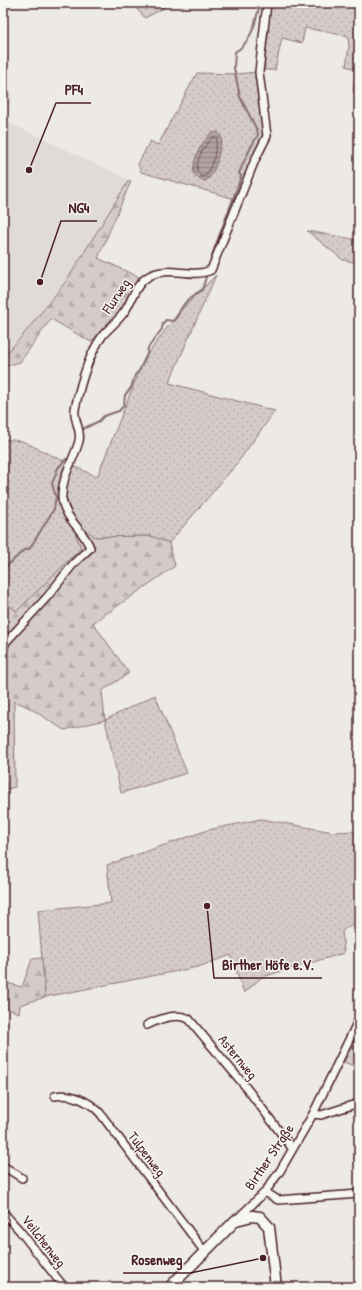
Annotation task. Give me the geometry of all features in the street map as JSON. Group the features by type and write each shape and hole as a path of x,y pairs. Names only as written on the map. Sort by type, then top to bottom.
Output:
{"street":[{"name":"Flurweg","path":"3,648 6,642 48,596 74,563 90,548 70,520 62,499 64,480 79,441 80,432 75,422 75,410 98,342 125,311 138,286 147,277 164,272 196,273 211,270 255,160 268,136 259,72 267,3"},
{"name":"Asternweg","path":"147,1025 170,1017 182,1016 189,1019 245,1086 292,1148"},
{"name":"Birther Straße","path":"170,1287 204,1251 266,1192 313,1114 359,1019"},
{"name":"Tulpenweg","path":"55,1096 65,1094 78,1098 97,1109 204,1251"},
{"path":"313,1114 321,1115 359,1103"},
{"path":"3,1166 22,1178"},
{"path":"266,1192 278,1200 359,1194"},
{"name":"Veilchenweg","path":"3,1212 20,1230 64,1287"},
{"path":"236,1220 244,1216 260,1217 269,1227 276,1287"}],"shaded area":[{"path":"3,76 12,97 6,121 129,180 67,280 23,335 3,356"}],"green space":[{"path":"131,3 152,3 164,8 145,18"},
{"path":"269,3 359,3 359,94 353,92 355,69 346,66 349,46 348,36 305,28 302,43 282,38 275,70 264,70 268,34"},
{"path":"256,72 264,136 235,199 141,172 138,164 150,141 158,145 197,73 237,74"},
{"path":"129,180 131,181 98,258 139,277 122,309 91,342 51,319 20,362 3,367 3,357 23,335 67,280"},
{"path":"307,231 359,240 359,263 343,260"},
{"path":"216,275 169,383 275,411 235,466 169,543 151,536 95,537 17,611 3,602 3,439 22,441 97,477 144,359 178,313"},
{"path":"83,528 95,537 151,536 169,543 175,566 93,623 129,673 102,691 105,720 64,730 30,708 14,701 15,787 3,790 3,602 17,611 81,548 75,533"},
{"path":"155,695 187,773 121,793 105,720"},
{"path":"261,819 333,832 359,831 359,919 342,931 344,953 262,977 244,993 231,955 198,967 45,997 38,910 111,903 107,865 208,830"},
{"path":"42,958 45,997 20,1005 19,1013 3,1007 3,982 22,987 32,959"},
{"path":"359,1031 359,1068 344,1062"}],"water":[{"path":"218,132 222,138 215,167 210,177 206,181 200,180 193,173 196,156 201,146 211,133"}],"waterway":[{"path":"212,255 240,180 241,176 239,173 258,135 257,130 240,97 234,68 235,52 246,43 255,24 260,3"},
{"path":"83,429 99,421 104,416 119,411 124,405 125,395 131,388 135,375 139,371 147,354 148,348 162,329 163,323 166,320 174,321 176,319 181,309 191,297 202,290 206,277"},
{"path":"3,574 4,569 23,551 30,548 54,509 56,497 52,484 58,468 66,459"}],"place":[{"name":"PF4","path":"29,170"},
{"name":"NG4","path":"40,282"},
{"name":"Birther Höfe e.V.","path":"207,906"},
{"name":"Rosenweg","path":"263,1258"}]}
